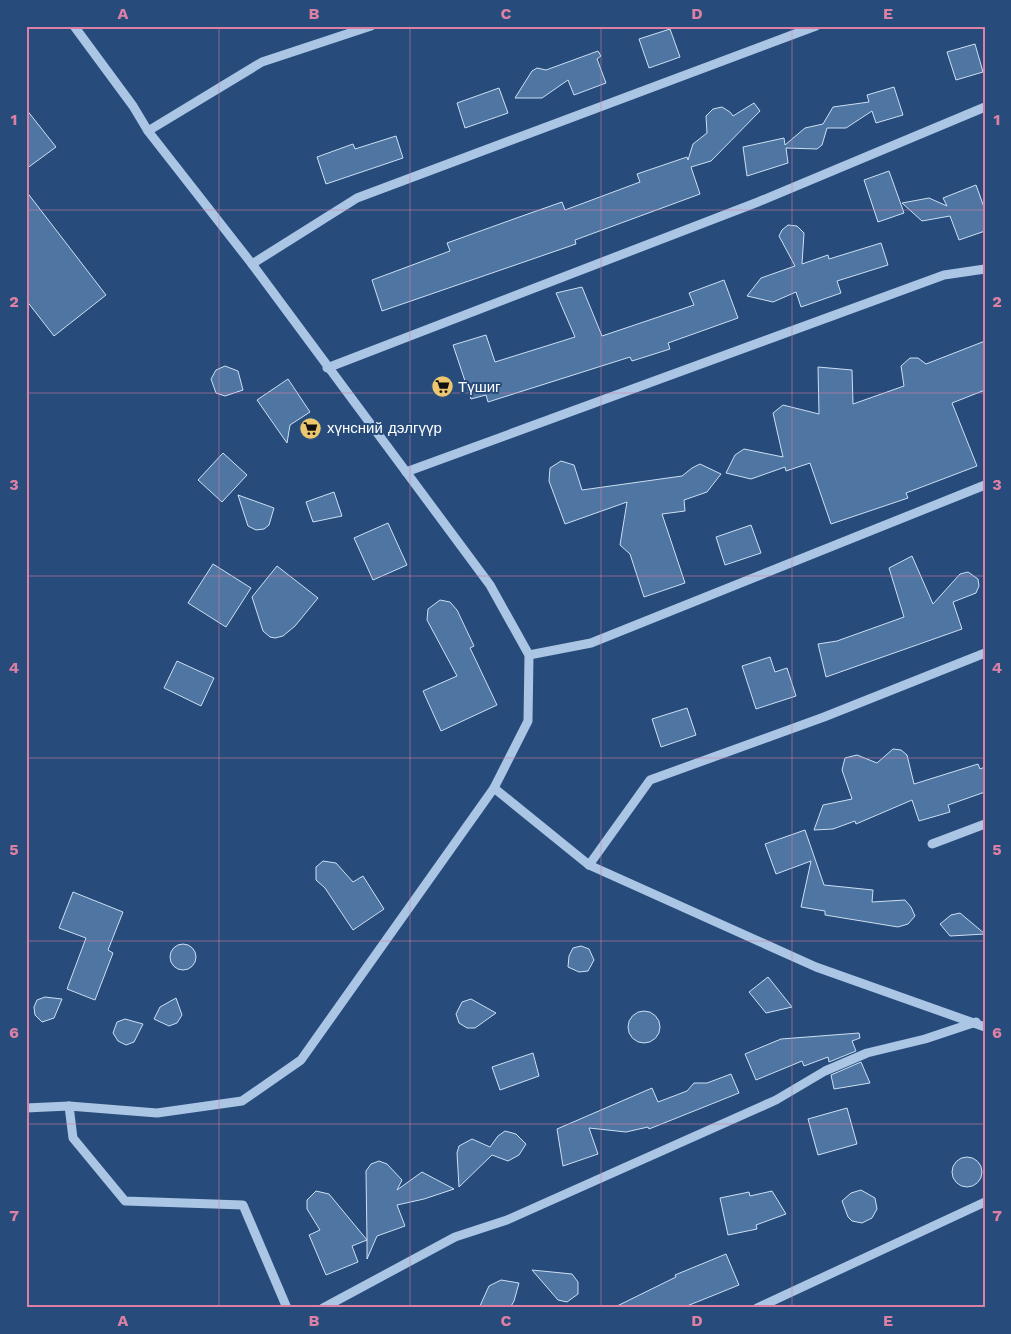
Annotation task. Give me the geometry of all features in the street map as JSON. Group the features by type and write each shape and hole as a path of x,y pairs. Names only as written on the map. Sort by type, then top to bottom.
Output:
{"street":[{"path":"26,1108 69,1106 157,1113 242,1101 301,1060 494,788 528,721 528,655 490,585 327,368 252,264 148,131 133,106 74,26"},
{"path":"148,131 262,62 371,26"},
{"path":"252,264 357,198 816,26"},
{"path":"327,368 758,202 985,107"},
{"path":"406,472 944,275 985,269"},
{"path":"528,655 591,643 985,485"},
{"path":"589,865 650,780 824,717 985,654"},
{"path":"494,788 589,865 816,967 976,1022 985,1027"},
{"path":"932,844 985,824"},
{"path":"323,1308 455,1238 507,1220 776,1100 825,1071 867,1053 925,1039 976,1022"},
{"path":"69,1106 73,1138 125,1201 243,1205 287,1308"},
{"path":"757,1308 985,1202"}],"building":[{"path":"670,29 680,57 649,68 639,39"},
{"path":"975,44 983,72 956,80 947,52"},
{"path":"598,51 601,56 597,59 606,83 574,95 568,80 542,98 515,98 532,71 537,68 546,70"},
{"path":"894,87 903,115 876,123 872,111 846,128 827,128 822,145 817,149 786,148 788,163 747,176 743,147 784,138 785,145 805,128 823,124 833,107 869,102 867,95"},
{"path":"499,88 508,113 465,128 457,103"},
{"path":"754,103 760,111 711,161 691,167 700,194 575,240 576,244 382,311 372,280 450,251 447,243 562,202 565,210 640,182 637,174 687,157 688,160 693,144 707,133 706,116 713,109 722,107 733,116"},
{"path":"26,109 56,147 26,169"},
{"path":"396,136 403,158 326,184 317,157 353,144 355,149"},
{"path":"889,171 904,213 878,222 864,180"},
{"path":"976,185 985,210 985,231 959,240 950,216 922,221 902,203 929,198 947,206 943,198"},
{"path":"26,191 106,295 54,336 26,300"},
{"path":"788,225 797,226 804,233 802,264 828,255 829,259 881,243 888,265 837,281 841,293 801,307 796,292 773,302 747,296 761,278 795,266 779,236"},
{"path":"724,280 738,318 668,343 670,349 632,361 630,357 488,402 486,395 471,399 453,345 486,335 495,362 575,337 556,293 582,287 602,336 694,305 689,293"},
{"path":"985,341 985,390 952,403 977,466 906,493 908,498 831,524 810,463 786,471 785,467 751,479 726,473 735,455 744,449 783,457 773,413 783,405 819,414 818,367 852,370 853,404 904,386 901,366 910,358 918,358 926,364"},
{"path":"225,366 238,371 243,390 225,396 216,393 211,379 216,370"},
{"path":"288,379 310,412 290,425 287,443 257,400"},
{"path":"223,453 247,475 222,502 198,480"},
{"path":"561,461 574,465 582,490 682,476 700,464 721,474 707,492 684,500 685,511 662,514 685,583 644,597 630,554 620,545 627,502 565,524 549,481 550,468"},
{"path":"334,492 342,516 313,522 306,502"},
{"path":"238,495 274,508 269,525 264,529 256,530 248,526"},
{"path":"388,523 407,565 373,580 354,538"},
{"path":"751,525 761,553 725,565 716,537"},
{"path":"912,556 933,604 960,574 968,572 978,579 979,586 976,593 953,602 962,629 826,677 818,644 837,641 904,617 889,568"},
{"path":"213,564 251,588 226,627 188,603"},
{"path":"277,566 318,598 295,626 283,636 275,638 270,637 263,631 252,597"},
{"path":"440,600 450,602 457,610 474,646 470,648 497,705 441,731 423,691 457,676 427,620 428,609"},
{"path":"770,657 775,672 787,668 796,696 756,709 742,666"},
{"path":"177,661 214,678 201,706 164,688"},
{"path":"687,708 696,735 661,747 652,719"},
{"path":"893,749 901,750 907,755 914,784 978,764 980,769 985,767 985,792 948,805 950,812 919,821 912,800 856,824 855,821 833,829 814,830 823,805 852,799 842,770 845,758 857,755 877,763"},
{"path":"805,830 824,885 873,890 872,902 905,900 915,916 908,924 898,927 825,915 825,911 801,907 811,861 776,874 765,844"},
{"path":"323,861 336,863 353,882 363,876 384,909 353,930 325,888 316,880 316,867"},
{"path":"73,892 123,912 108,950 113,953 95,1000 67,989 86,938 59,928"},
{"path":"960,913 985,934 950,936 940,924 951,915"},
{"path":"183,944 192,948 196,957 192,966 183,970 174,966 170,957 174,948"},
{"path":"581,946 589,949 594,960 588,971 579,972 568,967 569,956 573,948"},
{"path":"768,977 792,1007 766,1013 749,992"},
{"path":"45,997 62,999 54,1018 42,1022 35,1015 34,1007 37,1000"},
{"path":"176,998 182,1015 177,1023 169,1026 154,1019 160,1007"},
{"path":"471,999 496,1013 475,1028 467,1028 459,1023 456,1014 462,1002"},
{"path":"644,1011 655,1016 660,1027 655,1038 644,1043 633,1038 628,1027 633,1016"},
{"path":"125,1019 143,1024 134,1042 126,1045 118,1041 113,1033 117,1022"},
{"path":"859,1033 860,1038 852,1041 856,1051 829,1062 828,1057 804,1066 802,1061 756,1080 745,1054 781,1039"},
{"path":"533,1053 539,1076 500,1090 492,1067"},
{"path":"861,1062 870,1083 834,1089 831,1075"},
{"path":"731,1074 739,1093 649,1129 648,1127 626,1132 589,1128 598,1154 563,1166 557,1129 652,1088 658,1102 687,1091 694,1083 707,1083"},
{"path":"847,1108 857,1144 818,1155 808,1119"},
{"path":"505,1131 516,1134 526,1144 519,1155 508,1161 492,1155 459,1187 457,1153 459,1146 472,1139 490,1147 498,1136"},
{"path":"967,1157 978,1161 982,1172 978,1183 967,1187 956,1183 952,1172 956,1161"},
{"path":"379,1161 387,1164 402,1180 397,1190 422,1172 454,1189 424,1199 397,1205 405,1226 377,1236 367,1259 366,1171 371,1164"},
{"path":"861,1190 875,1198 877,1209 872,1218 862,1223 852,1221 848,1217 842,1201 851,1193"},
{"path":"316,1191 329,1194 367,1240 352,1246 358,1262 326,1275 309,1235 320,1230 307,1209 307,1200"},
{"path":"772,1191 786,1214 756,1225 757,1229 728,1235 720,1198 749,1192 750,1196"},
{"path":"726,1254 739,1285 682,1308 613,1308 676,1277 675,1275"},
{"path":"532,1270 572,1274 578,1282 578,1294 567,1302 558,1300"},
{"path":"501,1280 519,1283 510,1308 479,1308 489,1286"}],"place":[{"name":"Түшиг","path":"442,387"},
{"name":"хүнсний дэлгүүр","path":"311,428"}]}
